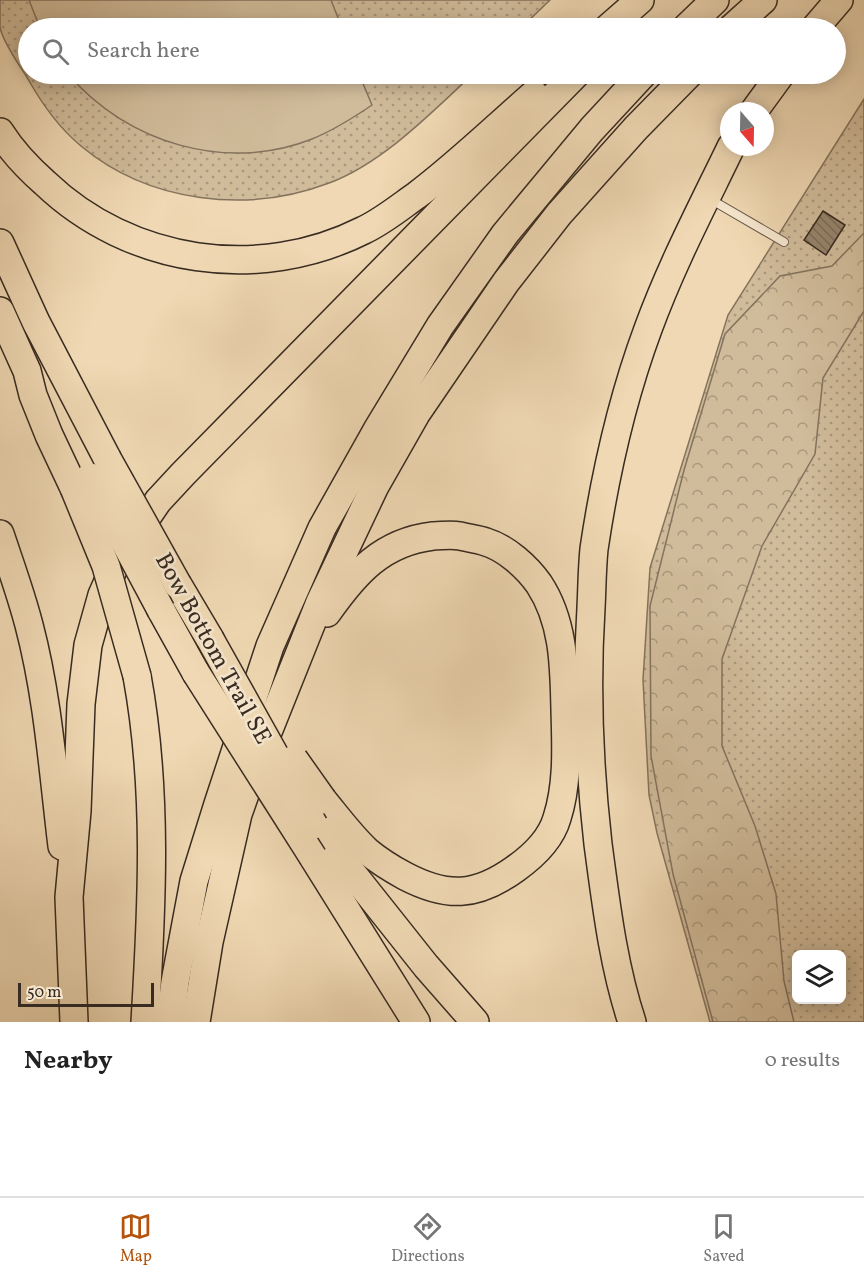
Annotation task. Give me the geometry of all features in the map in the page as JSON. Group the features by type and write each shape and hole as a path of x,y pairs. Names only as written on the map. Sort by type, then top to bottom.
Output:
{"highway":[{"path":"619,18 640,0"},
{"path":"630,18 647,0"},
{"path":"697,18 716,0"},
{"path":"743,18 763,0"},
{"path":"824,18 839,0"},
{"path":"0,132 21,159 53,192 88,217 121,235 151,246 208,259 266,260 308,252 343,240 386,217 450,168 546,84"},
{"path":"69,897 77,811 83,674 88,645 102,595 117,561 158,501 183,474 566,84"},
{"path":"170,1022 175,982 195,881 218,804 270,646 322,528 377,429 440,326 505,234 592,129 634,84"},
{"path":"196,1022 209,942 238,814 260,752 320,602 375,486 435,387 506,282 559,214 636,128 679,84"},
{"path":"761,102 774,84"},
{"path":"632,1022 619,975 607,908 594,806 589,734 588,651 594,551 608,474 628,394 648,329 679,254 726,156"},
{"name":"Bow Bottom Trail SE","path":"0,243 36,322 91,474 106,566 136,676 144,717 151,806 152,858 145,1022"},
{"path":"0,312 27,371 44,392 91,474 196,673 416,1022"},
{"name":"Bow Bottom Trail SE","path":"91,474 178,585 314,825 426,966 475,1022"},
{"path":"0,534 29,625 51,746 69,897 74,1022"},
{"path":"210,639 323,800 367,851 389,867 439,890 459,891 479,888 498,881 526,861 544,843 557,820 565,772 563,652 554,613 538,582 514,558 488,542 452,535 423,537 393,546 369,563 347,585 304,646"},
{"path":"202,993 202,1022"}],"lane":[{"path":"706,197 784,242"}],"green space":[{"path":"0,0 550,0 531,18 18,18 18,62 1,33"},
{"path":"29,0 331,0 338,18 36,18"},
{"path":"31,84 462,84 406,135 369,163 349,174 298,193 233,200 200,198 168,191 137,180 108,165 81,146 65,131"},
{"path":"78,84 363,84 372,105 343,124 312,139 279,149 246,153 213,152 180,145 148,134 119,118 92,98"},
{"path":"864,99 864,1022 710,1022 657,833 649,795 643,680 650,568 728,315"},
{"path":"864,233 864,311 823,378 815,454 762,546 722,659 722,746 755,826 776,894 784,981 794,1022 713,1022 673,874 651,756 650,606 684,470 725,334 780,276 832,266"}],"building":[{"path":"823,211 845,225 826,255 804,240"}]}
